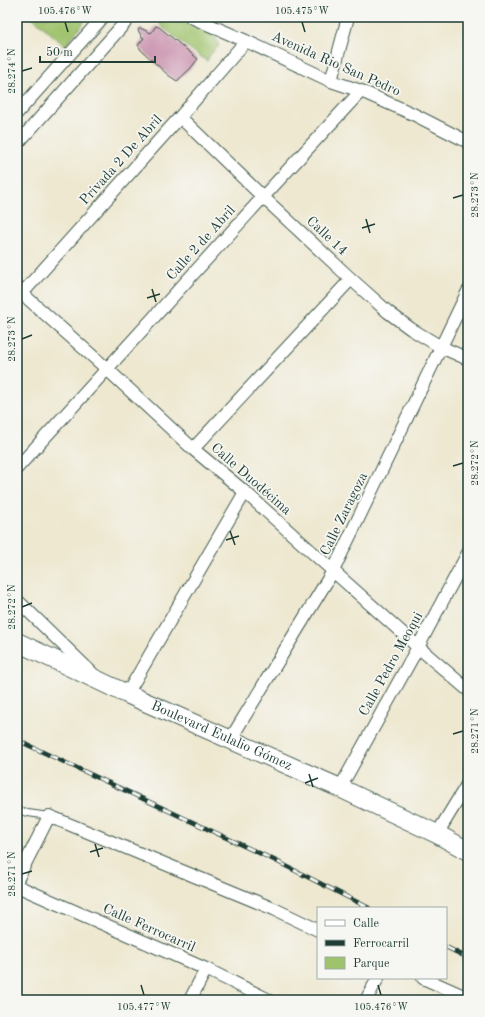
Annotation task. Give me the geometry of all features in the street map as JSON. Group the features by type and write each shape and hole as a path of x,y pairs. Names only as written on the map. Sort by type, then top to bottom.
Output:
{"main road":[{"name":"Boulevard Eulalio Gómez","path":"17,642 127,694 340,788 437,834 468,851"}],"street":[{"path":"17,114 103,17"},
{"path":"17,144 130,17"},
{"name":"Avenida Rio San Pedro","path":"191,17 331,81 361,91 412,114 468,142"},
{"path":"331,81 348,17"},
{"name":"Privada 2 De Abril","path":"19,294 180,117 246,41"},
{"name":"Calle 2 de Abril","path":"17,468 361,91"},
{"name":"Calle 14","path":"180,117 263,197 388,312 411,329 441,347 468,360"},
{"path":"194,449 352,279"},
{"name":"Calle Zaragoza","path":"230,740 333,571 468,291"},
{"name":"Calle Duodécima","path":"19,294 107,368 194,449 245,492 468,690"},
{"path":"127,694 245,492"},
{"name":"Calle Pedro Meoqui","path":"340,788 468,553"},
{"path":"17,600 99,680"},
{"path":"437,834 468,783"},
{"path":"17,880 49,816 274,908 317,930"},
{"name":"Calle Ferrocarril","path":"17,886 206,969 269,1000"},
{"path":"190,1000 206,969"},
{"path":"366,1000 377,979"},
{"path":"425,979 468,998"}],"lane":[{"path":"17,810 49,816"}],"green space":[{"path":"32,17 88,17 65,46"},
{"path":"155,17 176,17 194,27 214,32 219,46 210,55 207,61 163,28"}],"building":[{"path":"156,26 198,59 177,81 168,75 141,50 138,45 144,38 138,30 140,28 151,33"}],"railway":[{"path":"17,740 274,860 367,907"},
{"path":"447,948 468,958"}]}
